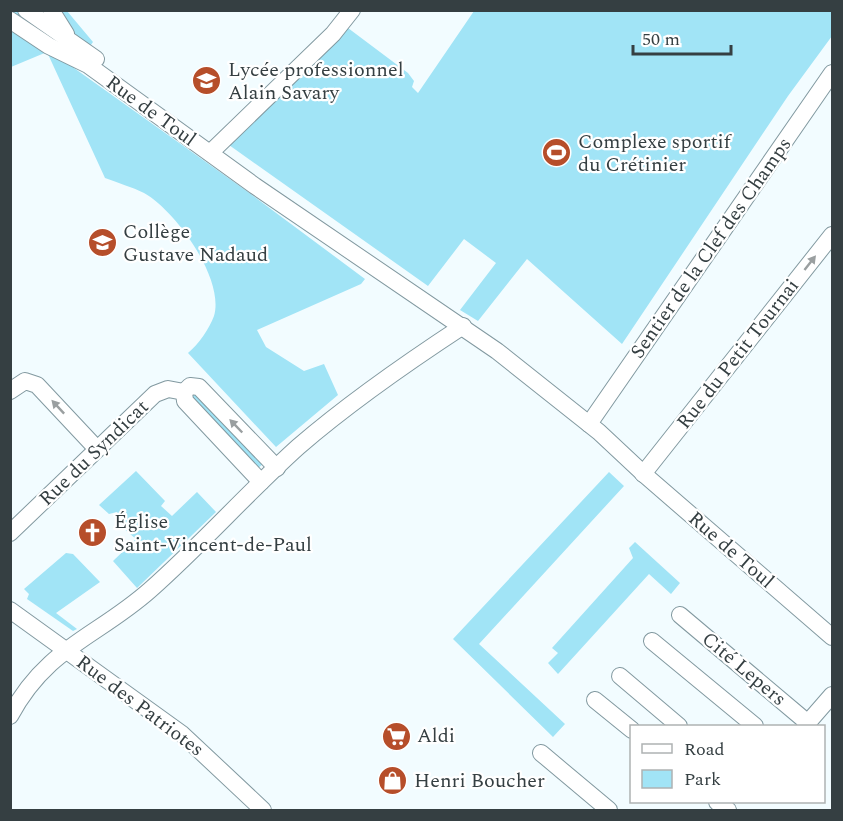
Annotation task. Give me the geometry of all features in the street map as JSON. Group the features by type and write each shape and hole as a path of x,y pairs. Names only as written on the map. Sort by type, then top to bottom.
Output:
{"street":[{"name":"Rue de Toul","path":"26,10 84,51 289,207 377,270 463,326 589,424 832,637"},
{"name":"Rue de Toul","path":"51,10 59,25 84,51"},
{"path":"214,149 333,34 352,10"},
{"name":"Rue de Toul","path":"10,20 49,46 88,65 214,149"},
{"name":"Sentier de la Clef des Champs","path":"589,424 832,73"},
{"name":"Rue du Petit Tournai","path":"637,468 832,235"},
{"path":"12,712 42,672 65,649 146,593 261,482 369,389 463,326"},
{"path":"10,392 25,381 37,385 97,449"},
{"name":"Rue du Syndicat","path":"10,533 155,394 168,389 184,392 190,386 199,387 277,468"},
{"path":"184,392 185,401 261,482"},
{"name":"Rue des Patriotes","path":"10,610 182,734 263,810"},
{"name":"Cité Lepers","path":"680,615 807,725"},
{"name":"Cité Lepers","path":"652,641 754,725"},
{"path":"620,676 678,725"},
{"path":"807,725 832,695"},
{"path":"595,700 630,728"},
{"path":"541,753 609,810"}],"green space":[{"path":"11,11 67,11 93,42 74,68 365,279 361,284 257,330 266,347 304,371 324,364 338,395 276,447 188,353 200,341 209,326 214,316 215,301 205,265 195,247 170,214 156,202 144,193 105,178 47,52 11,67"},
{"name":"Complexe sportif du Crétinier","path":"474,11 832,11 832,36 788,96 622,344 527,259 478,321 460,310 496,263 464,239 428,286 229,145 348,28 408,73 414,81 412,87 418,93"},
{"path":"190,392 197,395 256,458 265,462 256,470 254,463 195,399 189,399"},
{"path":"136,471 165,501 161,506 172,516 197,492 216,512 137,588 113,561 136,539 122,527 117,512 109,514 99,505"},
{"path":"609,472 624,486 479,644 565,724 553,737 453,639"},
{"path":"635,542 680,583 671,594 649,574 558,674 548,663 558,653 552,648 633,558 629,548"},
{"path":"66,553 73,554 100,582 56,613 77,629 73,631 27,599 29,594 24,589"}],"place":[{"name":"Lycée professionnel Alain Savary","path":"207,81"},
{"name":"Complexe sportif du Crétinier","path":"557,153"},
{"name":"Collège Gustave Nadaud","path":"102,243"},
{"name":"Église Saint-Vincent-de-Paul","path":"93,533"},
{"name":"Aldi","path":"396,736"},
{"name":"Henri Boucher","path":"393,781"}]}
